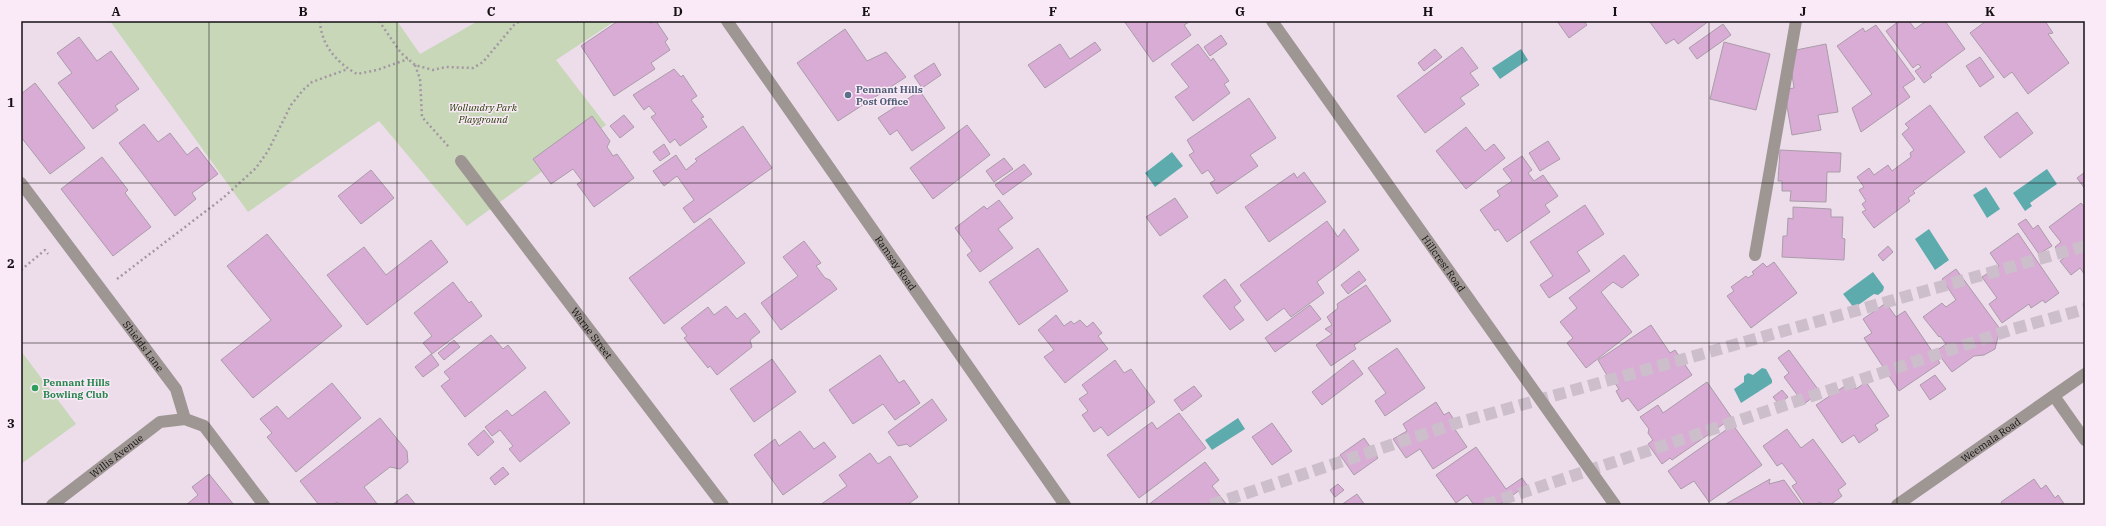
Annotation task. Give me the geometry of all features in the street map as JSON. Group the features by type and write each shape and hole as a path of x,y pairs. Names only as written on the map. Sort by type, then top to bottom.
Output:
{"street":[{"name":"Ramsay Road","path":"727,21 1065,505"},
{"name":"Hillcrest Road","path":"1272,21 1615,505"},
{"path":"1755,255 1796,21"},
{"name":"Warne Street","path":"461,161 722,505"},
{"name":"Shields Lane","path":"21,183 176,389 185,418"},
{"name":"Weemala Road","path":"1897,505 2085,374"},
{"path":"2054,396 2085,440"},
{"path":"185,418 204,426 264,505"},
{"name":"Willis Avenue","path":"52,505 160,422 185,418"}],"path":[{"path":"320,21 324,43 348,69 357,74 377,70 408,59"},
{"path":"379,21 400,53 414,65 420,79 422,117 461,161"},
{"path":"414,65 433,70 446,67 473,68 483,62 514,25 520,21"},
{"path":"102,291 223,198 256,168 268,151 291,105 303,90 312,82 348,69"}],"green space":[{"name":"Wollundry Park Playground","path":"110,21 397,21 420,54 478,21 615,21 556,60 606,125 467,226 379,121 248,212"},
{"name":"Pennant Hills Bowling Club","path":"21,351 76,424 21,464"}],"water":[{"path":"1521,49 1528,60 1500,79 1492,68"},
{"path":"1172,152 1183,166 1155,187 1145,173"},
{"path":"2047,169 2057,184 2030,203 2032,206 2025,211 2013,193"},
{"path":"1986,187 2000,209 1987,218 1973,195"},
{"path":"1929,229 1949,260 1935,270 1915,239"},
{"path":"1873,272 1884,287 1883,291 1878,295 1874,294 1854,308 1843,294"},
{"path":"1762,368 1766,369 1772,383 1741,403 1734,389 1744,382 1744,376 1748,373 1753,375"},
{"path":"1238,418 1245,429 1212,450 1205,440"}],"building":[{"path":"618,21 649,21 650,23 656,21 668,39 665,42 670,50 651,63 655,69 614,96 581,46"},
{"path":"1124,21 1191,21 1184,25 1191,35 1153,62"},
{"path":"1557,21 1584,21 1587,25 1569,38"},
{"path":"1649,21 1709,21 1678,44 1674,39 1666,44"},
{"path":"1899,21 1909,21 1915,29 1926,21 1945,21 1965,49 1930,75 1932,77 1924,83 1915,71 1921,67 1918,64 1913,68 1886,31"},
{"path":"1986,21 2045,21 2053,33 2048,34 2069,63 2028,94 2012,72 2004,78 1970,33"},
{"path":"1723,24 1731,35 1697,59 1689,48"},
{"path":"1876,25 1915,79 1903,87 1910,97 1861,132 1852,108 1872,94 1837,46 1863,28 1865,32"},
{"path":"845,29 867,61 886,52 906,77 838,121 797,63"},
{"path":"1221,35 1227,44 1210,56 1204,47"},
{"path":"79,37 97,61 111,51 139,89 115,106 118,110 93,129 58,83 72,73 57,53"},
{"path":"1095,42 1101,50 1045,88 1028,65 1060,44 1070,59"},
{"path":"1724,42 1770,54 1756,110 1710,99"},
{"path":"1198,44 1211,61 1213,58 1229,81 1224,84 1230,93 1193,121 1175,97 1189,87 1171,64"},
{"path":"1826,44 1838,112 1818,115 1821,130 1792,135 1785,95 1787,89 1794,88 1790,61 1791,51"},
{"path":"1462,47 1478,68 1470,73 1479,85 1460,98 1465,104 1425,133 1397,96"},
{"path":"1435,49 1442,57 1424,71 1418,63"},
{"path":"1980,57 1994,77 1980,87 1966,66"},
{"path":"934,63 941,75 922,88 914,76"},
{"path":"674,69 681,77 683,75 697,96 691,100 704,117 701,118 707,127 680,146 675,139 670,143 651,117 656,114 649,106 644,110 633,95"},
{"path":"35,83 85,148 50,174 21,137 21,94"},
{"path":"920,91 945,128 912,151 897,130 890,135 878,118"},
{"path":"1249,98 1276,138 1250,155 1258,166 1217,194 1210,183 1215,180 1208,170 1202,174 1189,155 1194,152 1187,140"},
{"path":"1930,105 1965,152 1913,191 1915,193 1908,198 1910,201 1874,228 1862,212 1866,210 1862,204 1866,201 1859,190 1864,187 1857,177 1869,168 1874,175 1888,165 1892,171 1911,157 1910,153 1914,150 1902,134 1909,128 1905,124"},
{"path":"2017,112 2033,133 2000,158 1984,137"},
{"path":"624,115 634,127 620,138 610,126"},
{"path":"592,116 610,141 607,147 613,156 617,154 634,178 594,207 577,184 582,181 573,169 551,184 533,159"},
{"path":"144,124 158,142 170,133 187,155 197,147 218,174 192,193 196,199 175,216 119,143"},
{"path":"967,125 990,155 933,199 910,168"},
{"path":"743,126 772,168 694,223 683,208 694,200 677,176 664,186 653,171 676,155 686,170 697,161 695,159"},
{"path":"1466,127 1485,151 1494,144 1505,158 1466,189 1436,151"},
{"path":"1548,141 1560,159 1540,171 1529,153"},
{"path":"664,144 670,154 660,161 653,152"},
{"path":"1780,150 1841,153 1840,172 1827,172 1826,202 1790,201 1791,191 1782,191 1782,181 1778,181"},
{"path":"1522,156 1532,170 1528,173 1534,181 1543,175 1558,196 1545,205 1550,212 1507,242 1498,229 1495,231 1480,210 1500,196 1497,191 1512,181 1503,169"},
{"path":"102,157 128,190 125,193 151,227 113,256 61,189"},
{"path":"1004,158 1013,169 994,182 986,171"},
{"path":"1024,164 1032,174 1003,195 995,185"},
{"path":"371,170 394,198 361,224 338,196"},
{"path":"1304,172 1326,202 1269,242 1245,207 1294,173 1297,178"},
{"path":"2085,172 2085,189 2077,178"},
{"path":"1175,198 1188,217 1160,236 1146,217"},
{"path":"999,200 1013,218 998,229 1013,248 980,272 967,255 972,251 955,228 984,206 987,209"},
{"path":"2081,203 2085,208 2085,275 2080,268 2071,275 2060,261 2064,258 2055,247 2061,242 2049,227"},
{"path":"1585,205 1604,234 1577,252 1590,271 1549,298 1540,285 1553,276 1530,242"},
{"path":"1793,207 1831,209 1831,217 1843,217 1842,238 1845,239 1844,260 1782,257 1783,236 1787,236 1788,218 1793,219"},
{"path":"710,218 745,263 664,324 629,278"},
{"path":"2026,219 2033,229 2038,225 2052,246 2039,254 2018,224"},
{"path":"1327,221 1338,237 1344,229 1359,250 1317,282 1324,293 1291,317 1284,308 1267,321 1240,285"},
{"path":"2018,233 2059,293 2045,303 2043,300 2031,308 2029,304 2002,323 1989,304 1997,298 1982,277 1999,266 1990,253"},
{"path":"267,234 342,326 253,398 221,360 271,320 227,266"},
{"path":"431,240 448,262 367,325 327,275 364,247 386,275"},
{"path":"804,241 821,263 816,266 825,278 830,280 837,289 781,330 761,303 798,276 783,257"},
{"path":"1888,246 1893,252 1883,261 1878,255"},
{"path":"1038,248 1068,291 1019,325 989,282"},
{"path":"1624,255 1639,275 1622,288 1613,282 1601,292 1632,332 1586,368 1567,343 1573,338 1560,322 1577,308 1569,298"},
{"path":"1774,262 1797,293 1751,328 1727,296 1734,291 1731,287 1746,276 1748,278 1754,274 1752,272 1763,263 1767,267"},
{"path":"1956,269 2000,329 1995,349 1984,355 1974,356 1952,372 1936,351 1946,344 1923,317 1942,303 1946,307 1956,300 1942,279"},
{"path":"1359,271 1366,280 1348,294 1341,285"},
{"path":"1225,279 1241,301 1234,307 1244,320 1230,330 1203,296"},
{"path":"453,282 469,303 471,301 482,316 432,354 423,343 432,336 414,313"},
{"path":"1366,285 1391,321 1354,345 1356,349 1331,366 1316,345 1332,334 1325,329 1332,325 1327,317 1338,308 1337,304"},
{"path":"1886,303 1896,317 1905,311 1940,363 1899,391 1864,338 1872,333 1863,319"},
{"path":"1310,305 1321,319 1275,352 1265,338"},
{"path":"726,306 737,319 745,313 760,332 750,340 752,347 717,375 710,366 708,368 684,338 687,336 681,328 708,307 714,315"},
{"path":"1056,315 1064,326 1071,321 1074,324 1080,320 1087,327 1093,322 1102,333 1098,336 1108,349 1065,383 1044,357 1054,350 1038,330"},
{"path":"1651,325 1670,353 1675,350 1692,375 1638,411 1628,398 1622,402 1616,391 1619,389 1614,382 1612,384 1598,360"},
{"path":"491,335 503,349 508,345 526,368 465,417 441,386 450,379 444,372"},
{"path":"454,340 460,347 444,360 438,353"},
{"path":"1397,348 1425,388 1385,416 1375,401 1386,393 1368,368"},
{"path":"1789,350 1820,392 1804,404 1784,377 1789,373 1778,358"},
{"path":"431,354 439,365 423,377 415,367"},
{"path":"880,355 899,383 904,380 920,403 895,420 883,404 853,424 829,390"},
{"path":"772,359 796,392 754,422 730,389"},
{"path":"1115,360 1124,373 1131,369 1155,402 1108,436 1101,427 1094,432 1082,415 1088,411 1079,399 1088,393 1082,385"},
{"path":"1353,360 1363,374 1322,405 1312,392"},
{"path":"1935,375 1946,389 1930,400 1920,385"},
{"path":"1707,382 1732,418 1672,460 1670,458 1662,464 1648,444 1653,440 1648,433 1649,429 1640,417 1658,405 1663,413"},
{"path":"1851,382 1856,389 1866,382 1889,416 1875,425 1878,430 1859,443 1854,435 1842,443 1816,405"},
{"path":"332,383 361,418 296,472 267,437 272,433 260,419 277,406 288,419"},
{"path":"1194,386 1202,396 1182,411 1174,400"},
{"path":"1782,390 1788,397 1779,404 1773,397"},
{"path":"545,391 570,423 520,462 509,449 513,446 500,430 492,436 485,427 507,410 512,416"},
{"path":"932,399 947,420 910,447 907,444 898,446 888,432"},
{"path":"1436,402 1444,415 1449,412 1458,426 1454,428 1467,447 1433,469 1420,449 1406,458 1393,439 1407,431 1403,424"},
{"path":"1179,413 1206,448 1139,498 1107,455 1152,422 1157,429"},
{"path":"380,418 407,451 408,462 400,469 390,467 364,487 378,505 339,505 337,502 333,505 319,505 300,481"},
{"path":"1272,423 1292,451 1272,465 1252,437"},
{"path":"1733,425 1762,465 1709,502 1694,481 1681,489 1668,471"},
{"path":"1787,429 1801,448 1813,439 1846,484 1838,490 1842,496 1830,505 1822,505 1820,502 1815,505 1805,505 1792,486 1797,483 1782,463 1777,466 1763,446"},
{"path":"484,430 494,442 478,456 468,444"},
{"path":"800,431 814,449 824,442 836,457 783,495 754,455 775,439 779,446"},
{"path":"1364,438 1378,458 1354,475 1340,455"},
{"path":"1476,447 1506,489 1522,478 1527,485 1499,505 1474,505 1467,495 1456,503 1436,475"},
{"path":"870,453 878,464 890,456 918,497 907,505 820,505 847,486 839,475"},
{"path":"1205,462 1219,480 1212,486 1227,505 1148,505"},
{"path":"503,467 509,474 495,485 490,478"},
{"path":"209,474 234,505 186,505 198,495 192,487"},
{"path":"1770,479 1769,484 1784,480 1802,505 1724,505"},
{"path":"2034,479 2041,489 2046,485 2055,498 2058,495 2065,505 2003,505 2001,502"},
{"path":"1338,484 1344,490 1335,497 1330,490"},
{"path":"407,494 416,505 392,505"},
{"path":"1357,494 1365,505 1341,505"}],"tunnel":[{"path":"1211,505 1457,423 2085,246"},
{"path":"1485,505 2013,329 2085,309"}],"place":[{"name":"Pennant Hills Post Office","path":"848,95"},
{"name":"Pennant Hills Bowling Club","path":"35,388"}]}
